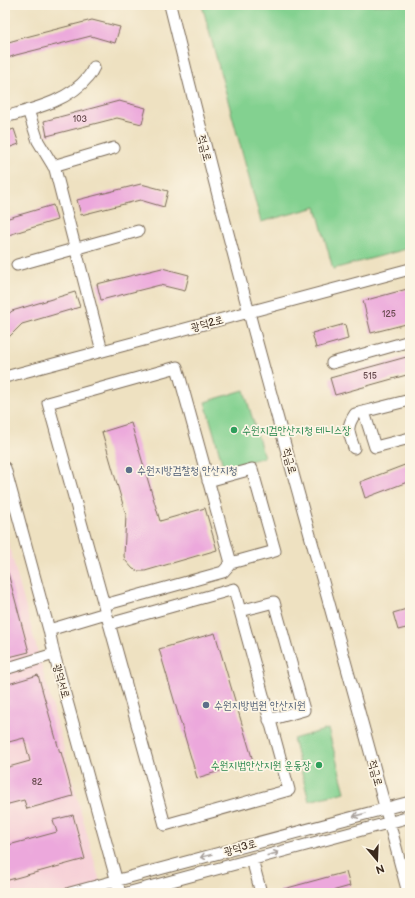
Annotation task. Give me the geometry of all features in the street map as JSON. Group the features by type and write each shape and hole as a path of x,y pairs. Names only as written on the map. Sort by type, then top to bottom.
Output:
{"street":[{"name":"적금로","path":"170,5 249,312 390,822 408,893"},
{"path":"5,117 50,103 74,91 88,77 94,67"},
{"path":"28,110 38,141 55,169 102,351"},
{"path":"53,166 114,148"},
{"path":"17,265 138,231"},
{"name":"광덕2로","path":"5,377 410,269"},
{"path":"332,363 410,341"},
{"path":"106,614 234,589 289,790 165,825 106,614 48,403 177,367 231,563"},
{"path":"354,448 348,429 350,421 355,414 410,400"},
{"path":"364,412 375,447 410,438"},
{"name":"광덕서로","path":"5,468 49,630 54,654 120,893"},
{"path":"49,630 106,614 223,572 231,563 275,550 252,469 208,482"},
{"path":"240,611 274,602 304,710 269,720"},
{"path":"5,669 54,654"},
{"name":"광덕3로","path":"70,893 410,802"},
{"name":"광덕3로","path":"127,893 410,817"},
{"path":"252,859 261,893"}],"shaded area":[{"path":"5,531 103,893 5,893"}],"green space":[{"path":"202,5 410,5 410,248 333,269 316,207 261,222"},
{"name":"수원지검안산지청 테니스장","path":"244,390 264,457 224,469 205,402"},
{"name":"수원지법안산지원 운동장","path":"328,729 345,792 309,801 293,739"}],"building":[{"path":"92,20 120,27 115,43 91,36 5,59 5,43"},
{"path":"119,101 146,108 142,124 117,118 47,136 44,121"},
{"path":"14,129 19,144 5,149 5,132"},
{"path":"141,184 168,191 164,207 140,200 81,215 77,200"},
{"path":"53,205 57,220 5,236 5,219"},
{"path":"162,268 189,275 185,291 160,285 101,300 97,284"},
{"path":"407,289 410,301 410,323 371,333 363,301"},
{"path":"75,292 80,307 22,324 5,341 5,317 12,311"},
{"path":"345,324 348,339 316,348 312,333"},
{"path":"410,356 410,374 335,395 330,378"},
{"name":"수원지방검찰청 안산지청","path":"131,423 160,521 205,508 217,550 145,571 133,569 125,560 126,515 102,432"},
{"path":"410,463 410,481 365,498 360,482"},
{"path":"8,573 29,652 5,658 5,574"},
{"path":"410,608 410,627 398,630 393,613"},
{"name":"수원지방법원 안산지원","path":"215,633 253,761 197,778 159,649"},
{"path":"38,675 73,796 27,809 24,800 5,805 5,768 30,761 24,738 5,743 5,685"},
{"path":"73,815 85,859 5,881 5,846 57,832 53,820"},
{"path":"346,872 350,886 325,893 281,893 280,890"}],"place":[{"name":"수원지검안산지청 테니스장","path":"234,430"},
{"name":"수원지방검찰청 안산지청","path":"129,470"},
{"name":"수원지방법원 안산지원","path":"206,705"},
{"name":"수원지법안산지원 운동장","path":"319,765"}]}
